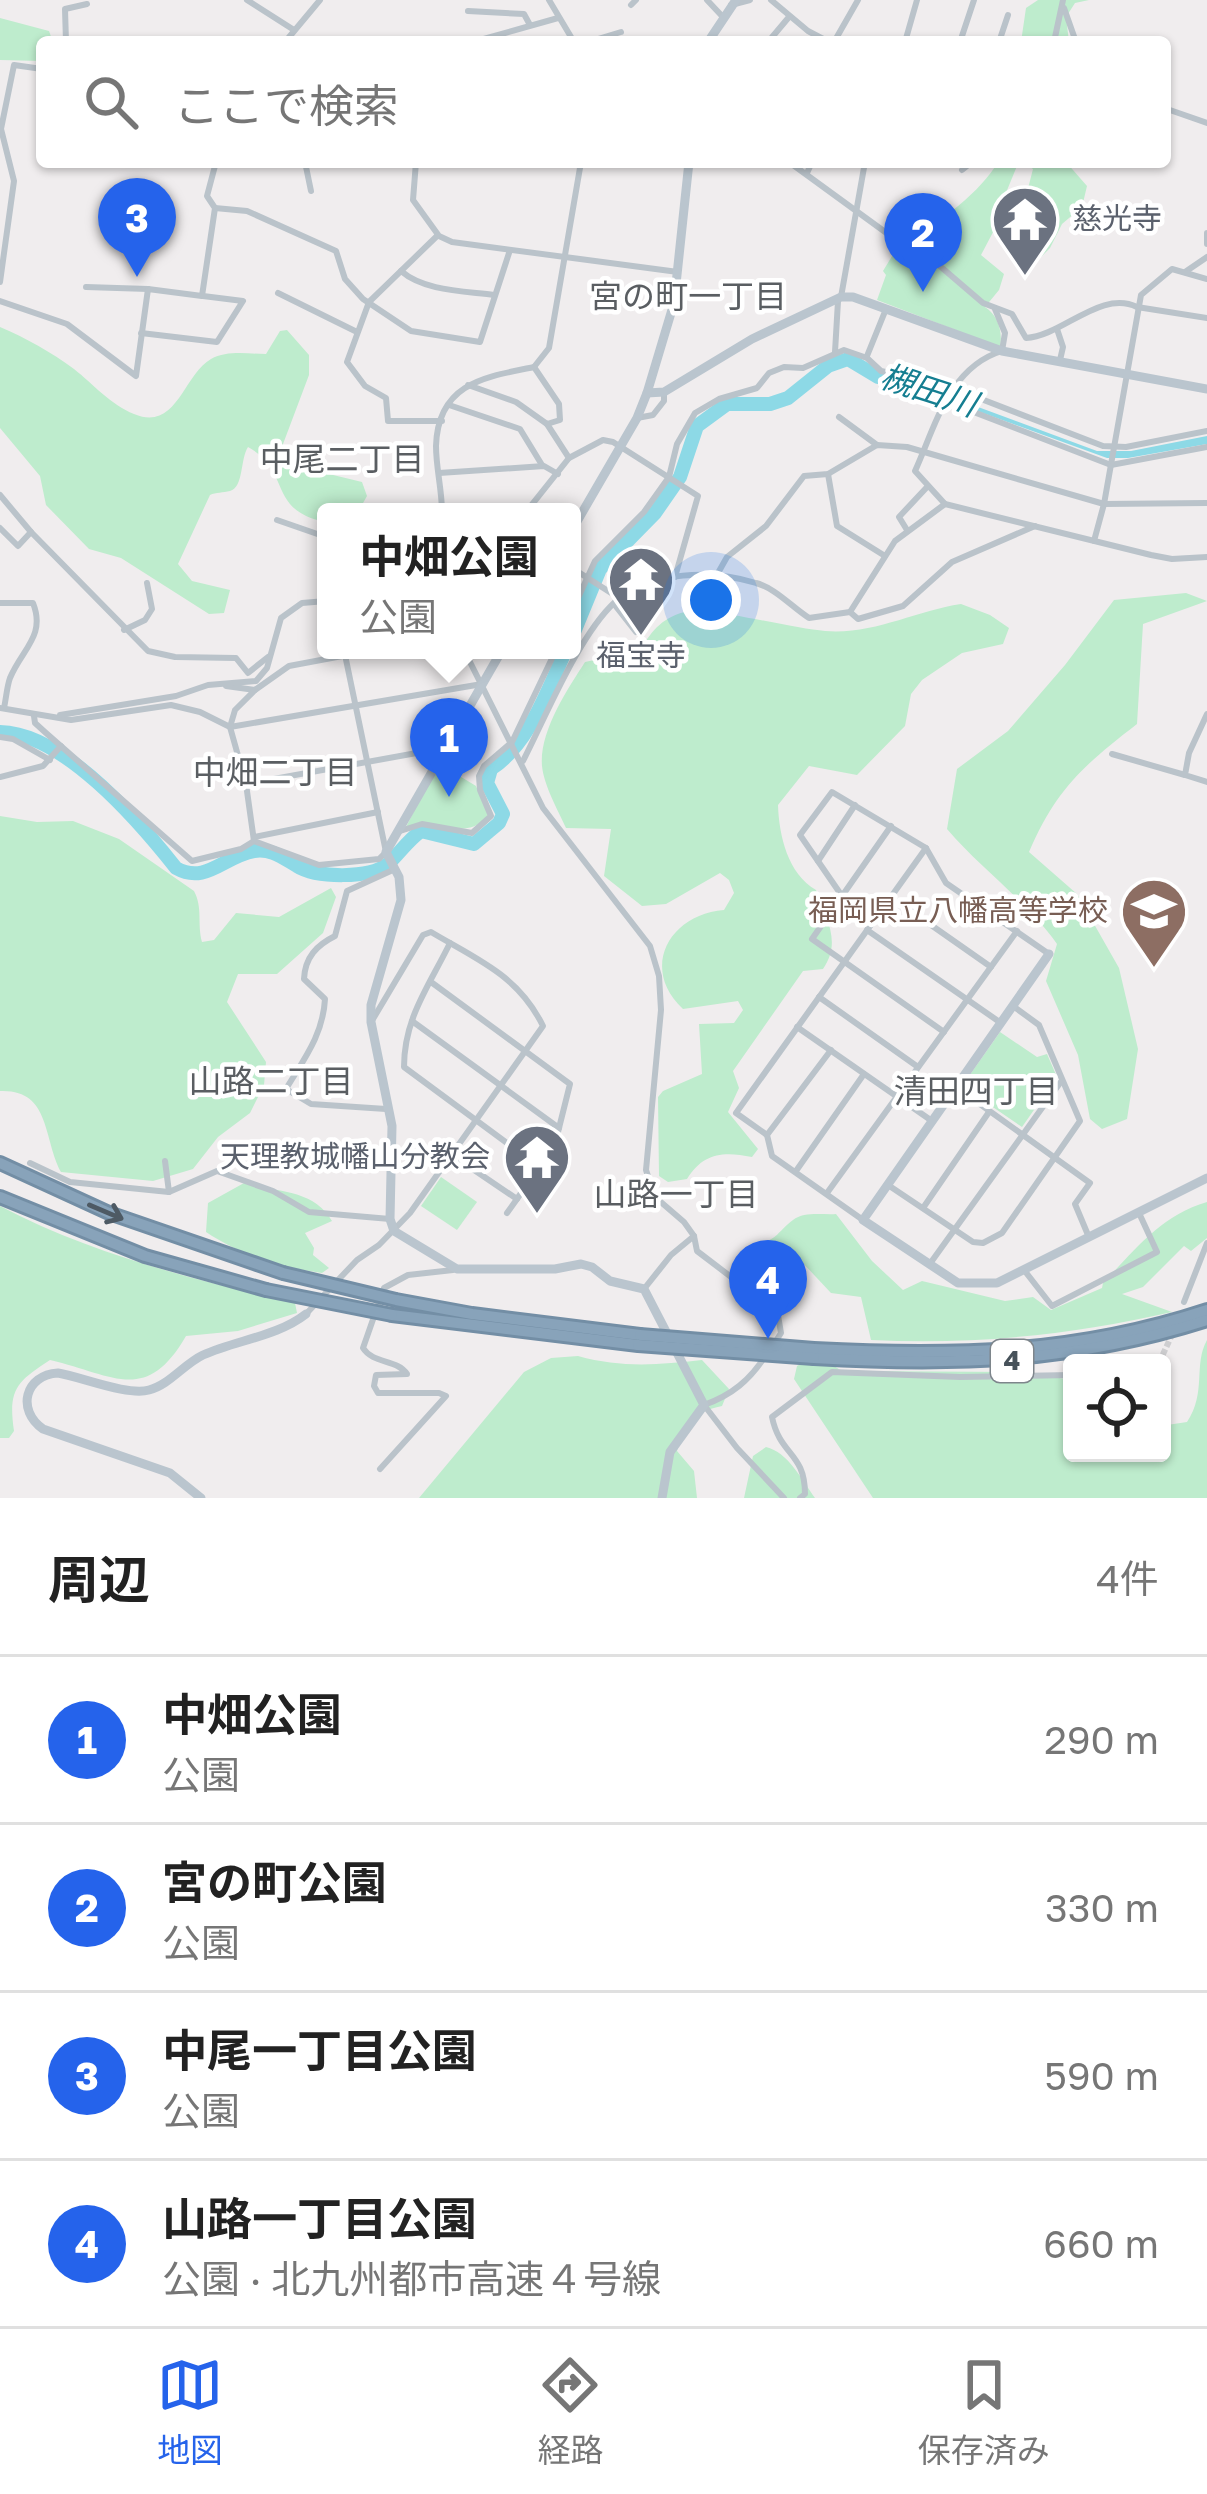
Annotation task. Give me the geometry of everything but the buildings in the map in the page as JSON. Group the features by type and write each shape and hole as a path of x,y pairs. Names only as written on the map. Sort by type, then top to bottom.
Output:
{"highway":[{"path":"0,1163 109,1214 283,1274 396,1300 639,1340"},
{"path":"0,1197 146,1256 266,1290 392,1315 639,1340"},
{"name":"4","path":"814,1354 954,1354 1040,1348 1120,1334 1207,1310"},
{"name":"4","path":"639,1340 914,1364 996,1362 1123,1344 1207,1320"}],"street":[{"path":"290,36 320,0"},
{"path":"549,0 570,36"},
{"path":"707,0 722,16"},
{"path":"711,36 733,3 750,0"},
{"path":"770,0 818,36"},
{"path":"835,36 858,0"},
{"path":"907,36 917,0"},
{"path":"961,36 974,0"},
{"path":"252,1 294,30"},
{"path":"1055,36 1062,3"},
{"path":"1062,3 1075,36"},
{"path":"66,36 64,9 88,4"},
{"path":"468,11 524,14 530,26"},
{"path":"1001,36 1008,15"},
{"path":"773,36 789,16"},
{"path":"494,36 558,18"},
{"path":"807,36 808,31"},
{"path":"608,36 621,32"},
{"path":"0,283 14,182 2,129 14,65 36,68"},
{"path":"1171,110 1207,124"},
{"path":"202,296 215,208 207,196 214,168"},
{"path":"306,168 311,191"},
{"path":"416,168 413,200 439,236 452,242 678,272"},
{"path":"441,503 436,445 458,389 504,370 534,367 549,348 579,168"},
{"path":"581,514 637,418 674,303 688,168"},
{"path":"799,168 892,238 913,243 983,303 1012,314 1026,338 1023,356"},
{"path":"807,173 809,168"},
{"path":"836,352 840,297 864,168"},
{"path":"0,181 14,182"},
{"path":"215,208 247,211 336,250 345,279 411,331 480,342 510,250"},
{"path":"1207,233 1207,244"},
{"path":"439,236 370,302 346,362 365,386 386,398 388,421 442,421"},
{"path":"1184,272 1207,257"},
{"path":"1094,542 1105,504 1141,295 1172,269 1207,279"},
{"path":"401,271 439,287 494,295"},
{"path":"86,287 148,289 243,302 217,342 142,332"},
{"path":"0,301 67,325 136,376 148,289"},
{"path":"278,293 357,332"},
{"path":"646,393 664,392 752,339 840,297 1002,351 1207,389"},
{"path":"1026,338 1057,329 1106,304 1131,302 1137,307 1207,318"},
{"path":"866,358 886,309"},
{"path":"995,309 1005,333 1002,351"},
{"path":"1057,329 1063,347 1059,363"},
{"path":"581,590 595,561 674,481 677,444 695,413 718,399 757,388 769,373 784,367 802,368 844,350 866,358 881,371 1112,455 1207,447"},
{"path":"1002,351 989,355 947,396 915,471 945,504 1172,560 1207,556"},
{"path":"534,367 559,404 560,420 547,424"},
{"path":"467,384 516,402 547,424 568,458"},
{"path":"637,418 652,416 664,401 664,392"},
{"path":"947,396 1076,438 1112,455"},
{"path":"449,405 520,429 544,466 558,474"},
{"path":"839,417 877,445 923,452 1105,504 1207,503"},
{"path":"1112,455 1126,447 1207,430"},
{"path":"534,503 568,458 603,440 620,447 698,496 675,577"},
{"path":"718,573 728,557 766,526 804,476 828,474 877,445"},
{"path":"439,473 544,466"},
{"path":"828,474 836,526 886,556"},
{"path":"907,530 899,518 928,486"},
{"path":"0,495 148,651 175,657 236,658 248,673 268,657"},
{"path":"581,651 617,601 675,577 718,573 759,583 809,618 850,612 907,530 945,504"},
{"path":"277,520 317,534"},
{"path":"850,612 858,620 903,606 952,562 1035,526"},
{"path":"0,528 18,546 31,532"},
{"path":"581,573 617,601 636,632"},
{"path":"124,630 145,620 152,609 147,583"},
{"path":"46,717 256,680 267,668 281,618 302,603 317,602"},
{"path":"0,603 33,603 38,623 34,641 9,680 1,706 34,716 70,720 171,705 230,727 482,684"},
{"path":"254,839 246,784 230,727 235,710 289,666 317,659"},
{"path":"346,659 401,900 371,1005 390,1109 390,1219 394,1231 457,1269"},
{"path":"469,659 543,808 650,946 659,976 661,1010 646,1170 655,1197 694,1235 697,1251 739,1283 757,1279 773,1286 781,1333 752,1376 726,1397 704,1405 670,1451 662,1498"},
{"path":"390,1109 311,1105 286,1089 324,1019 326,999 304,979 304,969 316,946 335,936 347,891 391,861 395,833 497,659"},
{"path":"395,833 422,824 472,833 485,824 491,816 479,776 512,742 552,659"},
{"path":"521,758 576,659"},
{"path":"223,685 255,690"},
{"path":"1185,775 1189,753 1207,714"},
{"path":"34,716 35,723 193,861 241,849 254,839 378,812"},
{"path":"0,737 51,760"},
{"path":"0,777 43,766 61,746"},
{"path":"246,784 444,748"},
{"path":"1112,754 1207,782"},
{"path":"842,896 800,835 832,791 926,848 946,883 1049,954 863,1220"},
{"path":"818,861 855,805"},
{"path":"891,826 812,939 944,1032"},
{"path":"254,839 319,865 391,861"},
{"path":"926,848 736,1113 767,1135 772,1156 929,1265 958,1283 971,1285 997,1283 1207,1178"},
{"path":"891,897 991,967"},
{"path":"867,930 1001,1022"},
{"path":"827,1193 1017,931"},
{"path":"201,1498 170,1473 43,1429 27,1408 29,1388 45,1374 58,1373 134,1391 150,1390 198,1357 242,1338 289,1327 394,1231 543,1026 529,997 507,977 431,932 423,935 371,1022"},
{"path":"450,943 404,1036 404,1067 538,1166"},
{"path":"430,982 570,1084 550,1152 507,1213"},
{"path":"819,997 918,1067"},
{"path":"888,1185 973,1242 993,1240 1002,1233 1080,1121 1039,1024 1013,1006"},
{"path":"410,1020 560,1128"},
{"path":"797,1027 932,1121"},
{"path":"767,1135 831,1050"},
{"path":"796,1172 864,1074"},
{"path":"929,1265 1061,1081"},
{"path":"956,1088 1090,1183 1076,1204 1089,1237"},
{"path":"923,1208 990,1112"},
{"path":"452,1155 517,1199"},
{"path":"165,1161 172,1191"},
{"path":"30,1163 70,1182 185,1196"},
{"path":"172,1191 217,1171 273,1190 310,1212 390,1219"},
{"path":"1024,1270 1052,1306 1157,1252 1139,1213"},
{"path":"644,1289 694,1235"},
{"path":"1184,1302 1207,1243"},
{"path":"380,1469 446,1396 378,1394 376,1375 407,1374 400,1366 371,1357 363,1348 384,1288 408,1274 581,1264 610,1281 644,1289 704,1405 784,1498"},
{"path":"800,1498 805,1494 805,1474 800,1461 782,1447 772,1417 832,1372 1063,1375"}],"green space":[{"path":"1038,0 1089,0 1075,3 1066,17 1068,36 1022,36 1026,8"},
{"path":"0,18 49,31 51,36 36,36 36,61 0,60"},
{"path":"994,168 1016,168 1001,217 981,255 1004,274 999,290 985,307 998,324 1000,347 877,300 886,275 883,271 900,243 907,244 909,237 959,206"},
{"path":"1071,168 1087,186 1082,207 1062,224 1050,248 1040,258 1019,259 1022,231 1014,218 1017,204 1025,200 1033,169"},
{"path":"0,327 56,357 118,405 149,417 170,409 211,359 231,353 266,354 280,331 287,330 309,355 309,375 280,452 329,474 362,482 367,496 363,503 317,503 317,520 308,517 287,500 270,467 248,447 238,484 210,495 178,564 192,581 230,590 224,613 209,614 121,558 89,549 46,505 40,476 0,428"},
{"path":"1186,593 1207,601 1143,624 1137,724 1073,780 1029,852 1077,894 1119,968 1138,1049 1127,1119 1102,1129 1090,1119 1078,1055 1046,981 1057,944 947,829 957,769 1008,731 1114,600"},
{"path":"961,604 1009,628 1003,644 962,653 922,680 911,694 905,726 857,775 809,766 778,805 787,853 798,874 816,890 828,920 829,959 823,969 803,971 733,1071 739,1088 728,1112 758,1149 752,1157 715,1156 687,1179 668,1182 659,1176 658,1097 702,1074 699,1024 734,1023 743,1010 738,1001 683,1009 663,977 662,961 676,932 689,921 724,910 734,893 720,873 666,904 642,906 604,876 611,829 566,828 545,782 542,753 556,712 585,662 640,650 660,625 688,611 843,631"},
{"path":"438,763 476,786 488,815 481,823 462,829 405,829"},
{"path":"0,816 73,821 119,839 194,891 202,942 214,940 236,913 279,917 331,888 336,897 323,933 277,974 238,974 227,1002 266,1062 264,1085 250,1113 218,1137 193,1169 153,1181 61,1172 37,1107 29,1098 0,1091"},
{"path":"1000,1032 1037,1057 1047,1054 1057,1077 1022,1127 962,1086"},
{"path":"441,1177 477,1202 457,1230 421,1206"},
{"path":"244,1183 293,1193 324,1211 332,1221 305,1233 313,1255 329,1268 322,1273 276,1264 206,1232 208,1203"},
{"path":"1207,1202 1207,1238 1191,1251 1184,1246 1143,1287 1122,1294 1172,1312 1023,1336 871,1340 861,1297 831,1293 801,1261 779,1266 759,1245 797,1217 836,1214 872,1261 903,1290 922,1281 1005,1301 1033,1297 1051,1310 1102,1288 1162,1225"},
{"path":"0,1206 107,1252 295,1303 297,1313 238,1331 186,1336 157,1371 142,1378 111,1377 50,1360 17,1388 12,1406 14,1431 9,1438 0,1438"},
{"path":"1207,1340 1207,1498 873,1498 794,1379 797,1366 814,1361 842,1371 1023,1372 1063,1379 1063,1462 1171,1462 1171,1424 1187,1422 1193,1411"},
{"path":"578,1356 640,1364 702,1360 729,1389 722,1406 692,1421 677,1451 694,1471 697,1498 419,1498 524,1372 551,1358"},
{"path":"766,1447 788,1461 815,1498 744,1498 753,1456"}],"water":[{"path":"951,397 1097,451 1131,451 1207,436 1207,444 1107,458 958,404"}],"waterway":[{"name":"槻田川","path":"581,615 600,569 655,513 680,477 697,426 727,404 770,404 788,398 828,366 848,359 878,377 943,391 958,400"},
{"name":"槻田川","path":"0,732 24,736 73,763 120,804 176,868 197,873 260,850 317,873 356,874 388,864 421,831 474,844 499,823 503,814 487,783 491,769 526,731 562,659"}],"tunnel":[{"path":"1163,1354 1175,1328"}],"place":[{"name":"中尾一丁目公園","path":"137,277"},
{"name":"慈光寺","path":"1025,278"},
{"name":"宮の町公園","path":"923,292"},
{"name":"福宝寺","path":"641,638"},
{"name":"中畑公園","path":"449,797"},
{"name":"福岡県立八幡高等学校","path":"1154,970"},
{"name":"天理教城幡山分教会","path":"537,1216"},
{"name":"山路一丁目公園","path":"768,1339"}],"district":[{"name":"宮の町一丁目","path":"688,296"},
{"name":"中尾二丁目","path":"342,459"},
{"name":"中畑二丁目","path":"275,772"},
{"name":"山路二丁目","path":"271,1081"},
{"name":"清田四丁目","path":"976,1091"},
{"name":"山路一丁目","path":"676,1194"}]}
